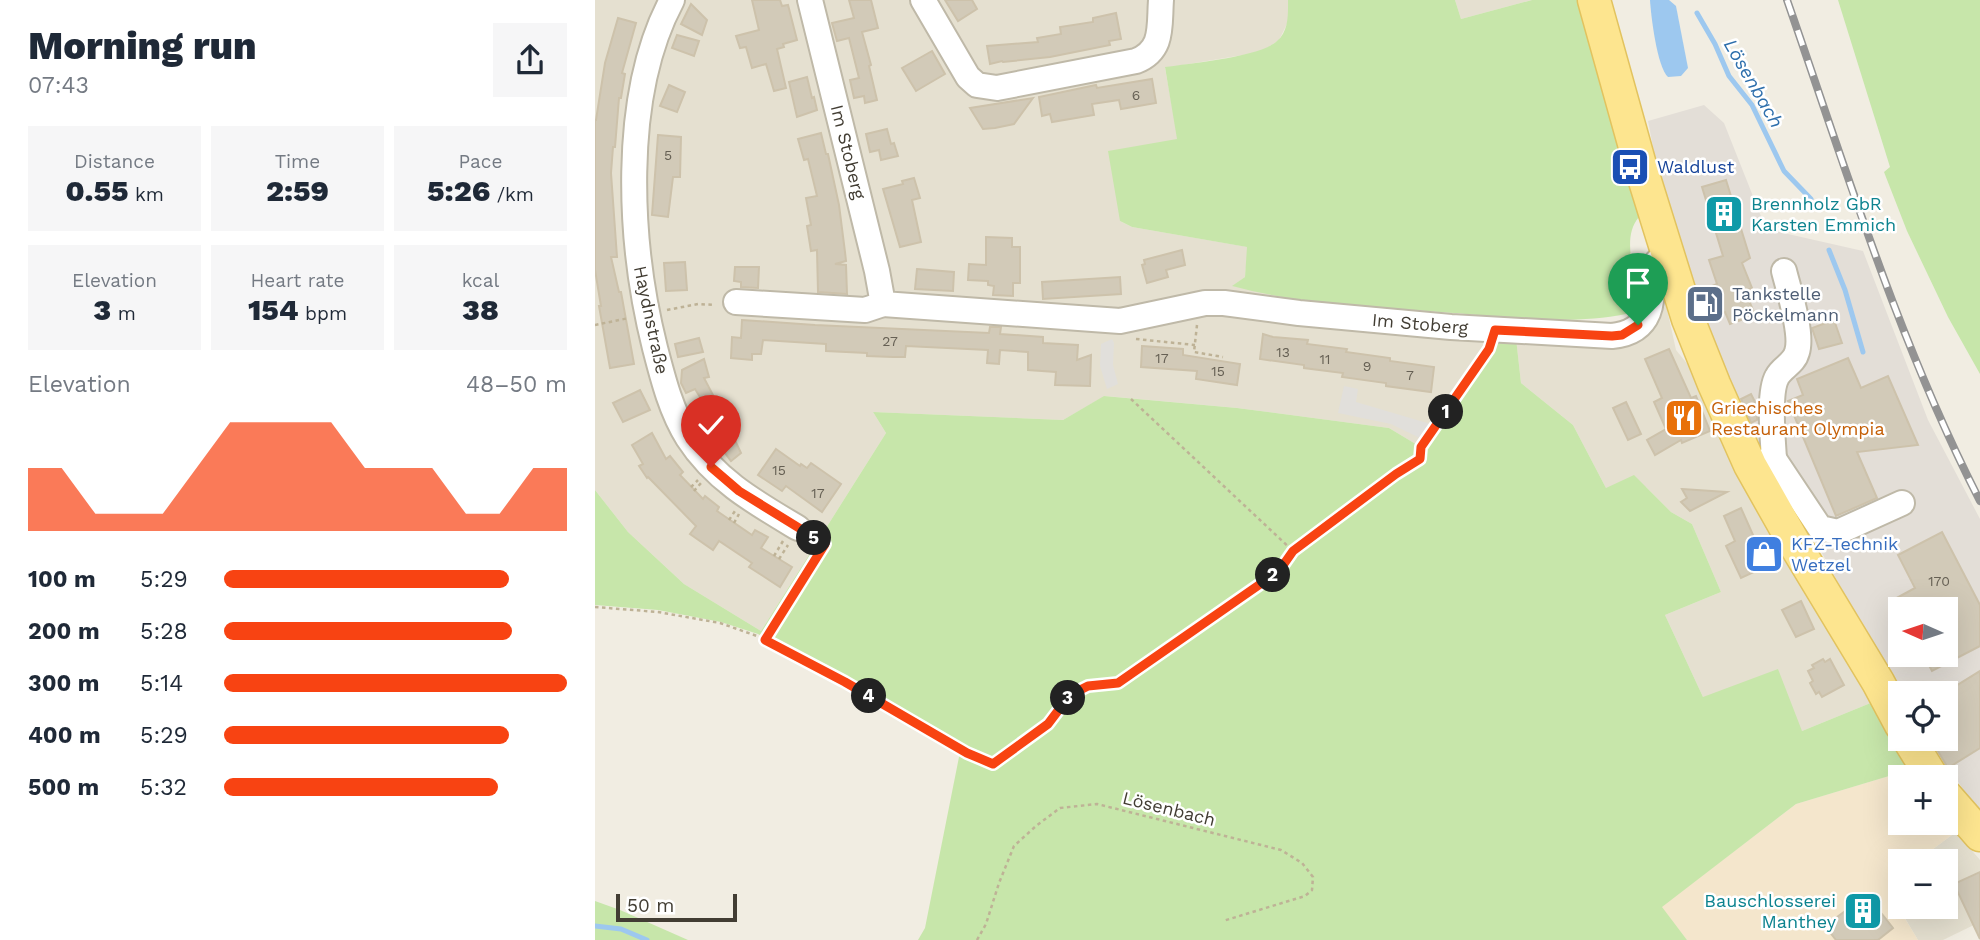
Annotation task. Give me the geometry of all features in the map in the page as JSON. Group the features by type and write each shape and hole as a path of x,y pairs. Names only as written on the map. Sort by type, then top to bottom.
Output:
{"main road":[{"path":"1603,8 1632,139 1688,319 1714,384 1762,462 1794,543 1888,700"},
{"path":"1958,810 1980,835"}],"street":[{"name":"Haydnstraße","path":"671,0 660,22 647,62 638,119 635,211 638,257 647,314 671,403 699,453 739,491 798,528"},
{"name":"Im Stoberg","path":"810,0 883,304"},
{"path":"923,0 968,77 977,85 997,88 1144,58 1155,48 1159,38 1161,0"},
{"name":"Im Stoberg","path":"736,302 865,310 883,304 1120,321 1199,304 1224,303 1299,313 1495,330 1622,335 1638,325 1649,313 1654,293 1652,267 1669,256"},
{"path":"1784,271 1798,332 1798,351 1791,363 1776,378 1762,462 1820,528 1838,532 1902,503"}],"path":[{"path":"595,325 698,304 736,306 736,302"},
{"path":"1199,304 1195,352 1223,357"},
{"path":"595,607 658,612 720,623 765,640 845,682 967,753 993,764 1048,724 1070,695 1088,686 1118,683 1279,571 1293,551 1420,459 1421,447 1489,349 1495,330"},
{"path":"1128,338 1195,345"},
{"path":"1131,399 1293,551"},
{"path":"765,640 825,544 798,528"},
{"name":"Lösenbach","path":"977,940 986,924 1014,846 1060,808 1097,804 1281,850 1302,863 1313,877 1312,890 1305,896 1223,920"}],"shaded area":[{"path":"595,0 1288,0 1289,20 1279,40 1261,52 1165,68 1178,139 1120,221 1132,227 1248,247 1245,277 1233,286 1350,307 1491,316 1487,348 1419,446 1389,428 1237,408 1105,396 1063,420 873,412 886,433 761,631 684,584 628,532 595,490"},
{"path":"1455,0 1532,0 1461,19"},
{"path":"1704,105 1724,123 1766,229 1863,251 1928,420 1980,519 1980,813 1958,782 1958,765 1946,765 1936,751 1958,751 1958,681 1892,681 1817,544 1755,440 1711,342 1661,188 1648,121"},
{"path":"1666,305 1676,350 1689,366 1847,662 1873,702 1802,731 1703,697 1665,615 1721,592 1692,524 1671,512 1646,487 1606,488 1573,425 1521,383 1516,338 1629,347 1643,338"},
{"path":"1112,339 1113,365 1118,384 1107,389 1100,366 1101,344"},
{"path":"1344,386 1358,389 1356,402 1434,425 1424,440 1391,424 1338,413"},
{"path":"1888,776 1888,835 1952,835 1933,849 1888,849 1888,919 1905,919 1918,940 1687,940 1661,907 1796,804"},
{"path":"1958,834 1980,860 1980,922 1943,940 1918,940 1906,919 1958,919 1958,849 1933,849 1952,835"}],"green space":[{"path":"1288,0 1455,0 1461,19 1532,0 1578,0 1639,217 1634,225 1630,244 1635,297 1626,314 1603,318 1533,319 1361,306 1284,297 1232,286 1245,277 1247,247 1132,227 1120,221 1108,151 1177,139 1165,67 1224,58 1268,47 1284,32"},
{"path":"1838,0 1980,0 1980,374 1948,317 1907,231 1884,172 1890,167"},
{"path":"1501,337 1516,338 1521,383 1573,425 1606,488 1634,475 1671,512 1692,524 1721,592 1665,615 1703,697 1778,669 1802,731 1873,702 1888,727 1888,751 1900,751 1907,765 1888,765 1888,776 1796,804 1662,907 1687,940 918,940 925,928 960,752 995,766 1050,725 1071,696 1089,688 1119,685 1280,574 1294,553 1420,461 1423,448 1494,343"},
{"path":"1104,396 1237,408 1389,428 1419,446 1418,458 1291,549 1277,570 1117,681 1088,684 1069,692 1047,722 993,762 967,752 846,680 758,634 721,622 658,610 595,605 595,490 628,532 684,584 761,631 886,433 873,412 1063,420"},
{"path":"595,901 620,910 688,940 595,940"}],"water":[{"path":"1650,0 1669,0 1676,6 1688,68 1681,76 1668,77 1664,71 1655,41"}],"building":[{"path":"752,0 780,0 782,6 788,5 797,40 777,49 786,88 774,91 766,64 752,68 746,47 740,48 736,36 759,30"},
{"path":"849,0 871,0 878,28 862,32 877,100 865,103 864,96 854,98 850,80 859,78 849,38 837,41 832,23 854,18"},
{"path":"945,0 972,0 977,9 958,21"},
{"path":"691,4 707,20 702,35 681,24"},
{"path":"1116,13 1121,39 1109,41 1110,45 1050,57 990,64 987,46 1038,42 1037,38 1061,34 1060,27 1093,22 1093,18"},
{"path":"618,18 636,23 622,73 625,74 613,147 611,173 617,257 611,257 621,292 634,364 610,368 595,270 595,120 605,63"},
{"path":"677,35 699,41 694,56 672,48"},
{"path":"932,51 945,74 916,91 902,68"},
{"path":"807,77 817,110 797,117 789,82"},
{"path":"1152,79 1156,103 1121,109 1119,100 1092,104 1094,115 1052,122 1050,114 1042,116 1039,97 1096,85 1097,88"},
{"path":"669,85 685,92 677,112 660,106"},
{"path":"1033,98 1014,124 995,128 983,129 970,108"},
{"path":"887,129 898,156 881,160 879,150 870,152 866,134"},
{"path":"821,133 839,205 846,261 835,264 846,265 847,294 818,292 817,250 811,251 807,226 811,225 806,198 817,196 808,159 804,160 798,139"},
{"path":"658,135 681,137 680,177 673,177 668,217 652,215"},
{"path":"914,178 920,198 912,200 921,242 900,247 883,189"},
{"path":"1726,180 1750,258 1742,263 1752,288 1745,291 1755,315 1730,324 1725,312 1709,318 1700,291 1717,284 1709,260 1723,256 1702,187"},
{"path":"986,237 1012,238 1012,247 1020,247 1020,283 1013,283 1013,296 993,295 994,286 988,285 988,281 968,280 969,264 986,265"},
{"path":"1182,250 1185,265 1166,270 1168,277 1147,283 1142,265 1145,264 1144,260"},
{"path":"685,262 687,290 666,291 664,263"},
{"path":"735,267 759,267 758,288 741,287 741,282 734,281"},
{"path":"917,269 954,272 953,291 915,289"},
{"path":"1120,277 1121,294 1043,299 1042,282"},
{"path":"742,320 989,333 990,327 1001,327 1000,334 1043,337 1043,343 1078,345 1077,360 1091,355 1090,386 1055,385 1056,372 1028,370 1028,352 1000,350 999,364 987,363 988,350 906,346 905,357 867,356 867,353 826,351 826,344 763,340 761,354 752,354 752,360 731,358 732,337 741,338"},
{"path":"1834,320 1842,343 1819,349 1812,328"},
{"path":"1263,334 1308,340 1307,344 1347,349 1346,352 1434,367 1431,392 1386,386 1386,383 1342,377 1343,373 1260,359"},
{"path":"699,338 703,352 678,357 675,344"},
{"path":"1142,346 1183,349 1183,355 1240,364 1237,385 1196,379 1197,371 1141,367"},
{"path":"1669,349 1691,398 1696,396 1710,431 1682,443 1681,440 1655,455 1647,440 1666,429 1654,402 1662,398 1645,359"},
{"path":"1848,358 1861,388 1888,376 1918,445 1857,452 1877,498 1836,516 1788,401 1803,395 1797,379"},
{"path":"704,359 709,377 704,378 714,397 700,397 695,389 686,393 681,383 682,370"},
{"path":"640,390 650,410 623,422 613,403"},
{"path":"1751,394 1757,406 1757,420 1751,423 1741,399"},
{"path":"711,397 722,413 741,453 731,461 701,421 694,407"},
{"path":"1626,402 1641,434 1628,440 1613,408"},
{"path":"652,433 666,459 670,456 683,472 680,475 703,499 705,496 719,507 717,511 752,535 755,530 768,537 761,548 792,567 780,587 749,567 752,563 719,541 713,550 690,534 696,526 647,478 639,466 643,464 632,445"},
{"path":"776,449 800,466 801,464 807,468 811,463 841,484 822,512 786,486 782,491 758,475"},
{"path":"1682,489 1727,492 1690,511 1681,502 1687,498"},
{"path":"1741,508 1769,565 1741,578 1726,546 1735,541 1724,516"},
{"path":"1942,532 1980,605 1980,646 1958,657 1958,597 1898,597 1915,588 1898,555"},
{"path":"1801,601 1814,629 1796,637 1782,610"},
{"path":"1823,659 1825,662 1830,659 1844,685 1822,697 1819,692 1816,694 1810,683 1813,681 1808,671 1814,668 1812,665"},
{"path":"1980,671 1980,748 1953,765 1946,765 1938,751 1958,751 1958,685"},
{"path":"1980,872 1980,939 1958,892 1958,882"},
{"name":"Bauschlosserei Manthey","path":"1867,895 1893,928 1878,940 1836,940 1825,926"}],"waterway":[{"name":"Lösenbach","path":"1697,13 1729,76 1752,105 1784,171 1811,199"},
{"name":"Lösenbach","path":"1829,250 1845,290 1863,352"},
{"path":"595,926 621,929 647,940"}],"railway":[{"path":"1787,0 1898,317 1980,501"}],"place":[{"name":"Waldlust","path":"1630,167"},
{"name":"Brennholz GbR Karsten Emmich","path":"1724,214"},
{"name":"Tankstelle Pöckelmann","path":"1705,304"},
{"name":"Griechisches Restaurant Olympia","path":"1684,418"},
{"name":"KFZ-Technik Wetzel","path":"1764,554"},
{"name":"Bauschlosserei Manthey","path":"1863,911"}],"route":[{"path":"711,467 755,502 825,544 765,640 845,682 967,753 993,764 1048,724 1070,695 1088,686 1118,683 1279,571 1293,551 1420,459 1421,447 1489,349 1495,330 1612,336 1622,335 1638,325"}]}
